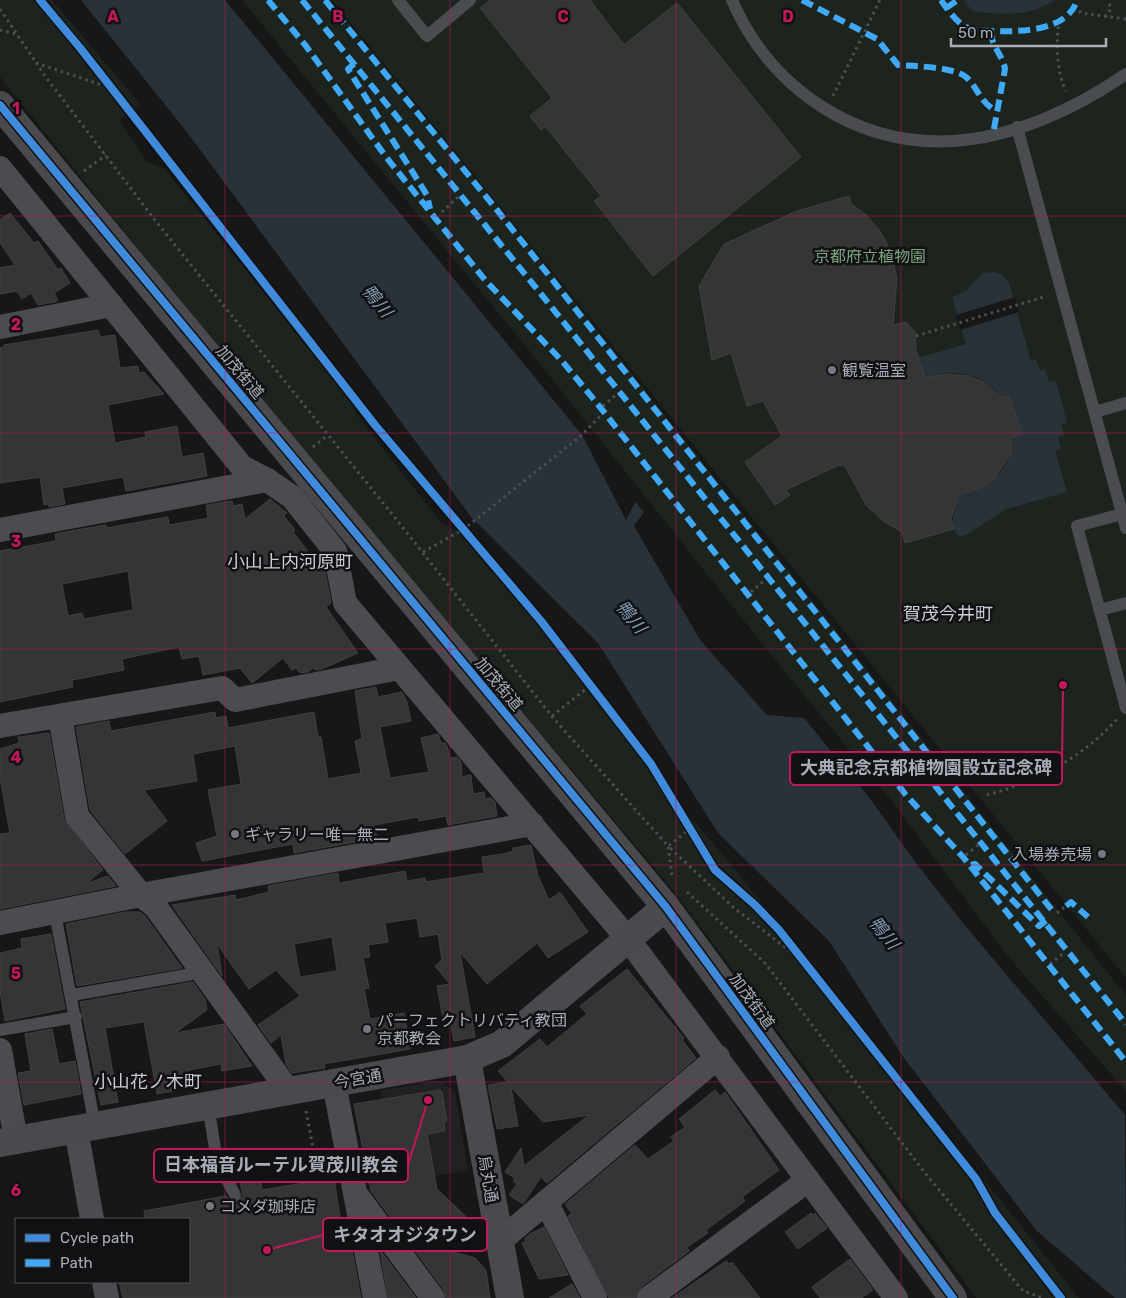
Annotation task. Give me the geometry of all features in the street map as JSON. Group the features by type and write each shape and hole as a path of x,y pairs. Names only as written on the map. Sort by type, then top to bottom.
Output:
{"street":[{"name":"加茂街道","path":"0,105 673,892 953,1298"},
{"path":"0,168 242,467 267,480 292,497 335,551 345,603 628,939 718,1057 896,1298"},
{"path":"0,327 111,305"},
{"path":"0,530 267,480"},
{"path":"0,726 222,688 235,700 399,668"},
{"path":"60,716 77,816 141,895 155,906 296,1097"},
{"path":"0,923 141,895 532,824"},
{"name":"今宮通","path":"8,1141 208,1105 296,1097 334,1083 467,1060 502,1044 628,939 673,892"},
{"path":"0,1050 8,1141"},
{"path":"500,1241 718,1057"},
{"name":"烏丸通","path":"467,1060 510,1298"},
{"path":"334,1083 375,1298"},
{"path":"86,1128 92,1218"},
{"path":"649,1298 808,1180"},
{"path":"354,1192 433,1298"},
{"path":"546,1202 595,1298"},
{"path":"104,1283 107,1298"}],"lane":[{"path":"398,0 427,36 470,0"},
{"path":"732,0 748,32 770,64 798,91 826,110 877,133 922,140 973,138 1017,127 1074,104 1126,74"},
{"path":"1017,127 1126,528"},
{"path":"1095,412 1126,403"},
{"path":"1122,514 1077,526 1100,610 1123,712"},
{"path":"1100,610 1126,603"},
{"path":"55,913 76,1017 86,1128"},
{"path":"72,994 204,972"},
{"path":"0,1030 76,1017"},
{"path":"208,1105 217,1162 235,1194"}],"path":[{"path":"1104,17 1111,9 1108,0"},
{"path":"826,110 879,1"},
{"path":"1075,6 1081,13 1126,19"},
{"path":"0,9 36,62 164,231 423,552 552,716 668,846 734,908 803,961"},
{"path":"1059,20 1058,47 1063,85 1074,104"},
{"path":"0,30 17,34"},
{"path":"36,62 111,88"},
{"path":"99,73 117,96"},
{"path":"80,174 106,155"},
{"path":"442,212 458,197"},
{"path":"916,336 1062,292"},
{"path":"602,406 617,394"},
{"path":"423,552 464,529 582,435 604,412"},
{"path":"309,450 328,435"},
{"path":"457,522 470,537"},
{"path":"751,592 764,580"},
{"path":"585,678 597,693"},
{"path":"552,716 591,685"},
{"path":"988,796 1025,784 1054,770 1093,743 1123,712"},
{"path":"685,821 695,837"},
{"path":"668,846 690,829"},
{"path":"966,855 978,845"},
{"path":"668,846 673,892 765,963 937,1188 1023,1291 1043,1298"},
{"path":"1058,913 1066,906"},
{"path":"778,930 809,968"},
{"path":"1050,964 1064,953"},
{"path":"296,1097 319,1179"}],"shaded area":[{"path":"439,1081 455,1092 468,1170 403,1182 389,1147 381,1090"}],"green space":[{"path":"0,0 52,0 140,104 119,120 147,162 165,169 349,400 360,419 443,525 460,532 514,595 650,771 725,857 1079,1298 976,1298 677,895 265,406 0,77"},
{"path":"242,0 330,0 557,279 1126,996 1126,1091 1010,959 890,799 768,651 536,359"},
{"name":"京都府立植物園","path":"332,0 1126,0 1126,978"}],"water":[{"name":"鴨川","path":"81,0 225,0 582,435 626,520 635,502 644,512 634,526 700,640 767,715 804,718 871,800 916,863 962,922 1125,1115 1126,1298 1115,1298 1037,1231 904,1058 829,941 718,833 598,643 472,518 187,132"},
{"path":"964,0 1054,0 1045,6 1025,12 1004,14 972,11"},
{"path":"994,272 1002,275 1009,283 1031,361 1036,359 1040,371 1045,369 1049,382 1056,380 1067,423 1061,424 1064,435 1058,437 1061,449 1055,451 1067,492 1006,509 968,534 960,537 954,528 953,517 960,495 981,488 997,476 1009,459 1014,437 1022,435 1010,394 1001,397 986,383 966,374 945,373 925,379 911,360 966,344 952,297 967,290 982,273"}],"pier":[{"path":"1015,297 1019,312 960,330 956,315"}],"building":[{"path":"490,0 590,0 624,45 677,3 801,157 653,276 594,201 601,196 545,126 541,130 530,116 552,98 480,8"},
{"name":"観覧温室","path":"849,196 851,204 865,214 880,231 891,251 897,279 893,325 906,322 915,332 916,350 925,377 949,374 968,376 985,383 1002,398 1009,395 1022,434 1013,437 1010,455 995,478 980,488 959,495 951,518 954,529 905,543 902,532 883,521 866,505 845,466 840,465 786,490 790,495 775,505 745,462 782,436 763,401 747,406 731,353 712,360 699,286 724,244 797,211"},
{"path":"10,213 34,243 38,241 58,270 61,268 70,283 54,293 58,300 55,302 38,305 31,293 22,299 17,291 0,294 0,268 15,265 0,243 0,220"},
{"path":"98,330 100,337 115,335 120,368 138,366 139,373 144,372 164,394 108,405 115,443 146,437 145,432 177,426 182,457 203,453 207,476 126,491 123,477 62,488 65,504 49,507 49,504 44,505 40,477 0,483 0,348 4,347 4,345"},
{"path":"270,499 287,513 284,516 295,530 293,532 321,568 324,566 331,603 326,607 358,653 322,669 315,670 314,667 308,672 300,673 296,668 292,670 283,658 252,683 240,668 203,675 199,656 182,659 179,647 122,659 124,670 72,680 73,687 0,702 0,551 56,541 55,534 106,525 106,528 168,517 169,525 208,518 206,505 232,501 233,506 242,504 245,519","holes":["128,571 133,610 84,619 82,613 68,616 62,584"]},
{"path":"376,687 378,697 402,692 407,702 411,721 380,727 390,778 429,772 421,738 438,734 441,743 445,743 447,746 450,758 457,757 461,762 462,777 471,775 473,794 484,792 485,799 491,798 495,802 497,816 448,825 446,816 419,821 418,817 374,825 377,838 294,853 293,844 202,861 196,843 217,836 208,790 241,784 235,746 193,754 197,781 144,790 167,821 125,854 90,810 76,727 109,721 111,731 215,712 216,718 226,716 228,728 314,712 318,737 321,737 328,779 361,773 355,741 362,739 355,691"},
{"path":"49,733 64,819 103,870 85,884 108,876 116,886 0,909 0,834 10,833 0,777 0,749 19,743 18,737"},
{"path":"531,845 538,876 549,900 560,892 588,932 548,958 537,943 487,984 460,952 475,1037 454,1041 450,1018 443,1019 437,986 450,984 435,966 442,960 438,934 420,937 417,918 385,923 388,942 368,945 370,957 363,958 369,988 364,989 370,1019 404,1013 410,1049 324,1064 325,1068 292,1073 286,1064 281,1035 271,1043 258,1025 300,996 276,970 249,989 217,944 222,976 172,905 235,895 236,900 269,892 268,886 338,873 339,883 405,871 407,881 425,878 426,882 484,873 482,857 503,854 513,851 513,848","holes":["332,937 337,971 300,977 294,944"]},
{"path":"125,912 140,912 145,916 182,968 77,986 66,924"},
{"path":"51,934 65,1009 5,1021 0,991 0,953 22,948 21,939"},
{"path":"627,969 684,1038 682,1040 696,1058 547,1183 541,1177 523,1204 509,1195 517,1184 513,1181 515,1178 505,1172 521,1148 524,1166 589,1115 543,1122 511,1087 518,1126 497,1129 488,1085 508,1082 498,1071 540,1039 547,1047 587,1014 580,1006"},
{"path":"193,982 205,999 207,1010 175,1033 224,1024 252,1066 222,1071 221,1064 189,1070 190,1077 172,1081 173,1091 157,1094 144,1022 105,1028 118,1102 101,1105 80,1002"},
{"path":"52,1029 59,1064 75,1061 81,1094 24,1105 18,1073 31,1071 25,1034"},
{"path":"440,1090 442,1092 447,1121 444,1122 445,1131 427,1134 437,1189 478,1228 454,1252 475,1258 486,1270 490,1298 446,1298 444,1290 371,1191 354,1104"},
{"path":"715,1090 720,1096 725,1092 779,1170 742,1197 745,1201 706,1230 708,1233 687,1247 689,1251 641,1287 636,1298 609,1298 568,1216 572,1214 565,1204 635,1145 648,1159 674,1141 671,1137 685,1127 679,1119"},
{"path":"258,1165 262,1190 334,1178 344,1242 350,1241 361,1298 123,1298 119,1283 190,1283 190,1218 145,1218 144,1211 226,1196 231,1202 238,1202 243,1195 237,1169"},
{"path":"811,1213 813,1215 815,1213 827,1228 798,1249 785,1232"},
{"path":"544,1227 568,1275 539,1279 522,1243 526,1241 525,1238 530,1234"},
{"path":"380,1250 416,1298 388,1298"},
{"path":"850,1259 873,1290 862,1298 820,1298 812,1287"},
{"path":"726,1261 729,1264 732,1262 760,1298 672,1298"},
{"path":"572,1284 580,1298 549,1298"}],"marked path":[{"path":"268,0 306,46 386,157 485,280 562,361 596,402 906,795 963,857 1126,1062"},
{"path":"302,0 541,294 1126,1024"},
{"path":"325,0 497,210 1055,914"},
{"path":"802,0 877,39 898,65 953,71 966,77 982,99 996,111"},
{"path":"941,0 954,18 967,28 1002,31 1027,30 1053,24 1072,11 1077,0"},
{"path":"946,8 958,0"},
{"path":"991,31 993,42 1005,69 993,134"},
{"path":"354,64 348,69 427,195 430,209"},
{"path":"971,865 975,864 1039,926 1050,918"},
{"path":"1066,906 1071,902 1088,917"}],"cycle path":[{"path":"40,0 81,49 375,425 541,621 651,764 715,870 755,905 779,930 976,1179 995,1213 1061,1298"},
{"path":"0,105 666,907 953,1298"}],"place":[{"name":"観覧温室","path":"832,370"},
{"name":"大典記念京都植物園設立記念碑","path":"1063,685"},
{"name":"ギャラリー唯一無二","path":"235,834"},
{"name":"入場券売場","path":"1102,854"},
{"name":"パーフェクトリバティ教団 京都教会","path":"367,1029"},
{"name":"日本福音ルーテル賀茂川教会","path":"428,1100"},
{"name":"コメダ珈琲店","path":"210,1206"},
{"name":"キタオオジタウン","path":"267,1250"}],"district":[{"name":"小山上内河原町","path":"290,562"},
{"name":"賀茂今井町","path":"948,614"},
{"name":"小山花ノ木町","path":"148,1082"}]}
